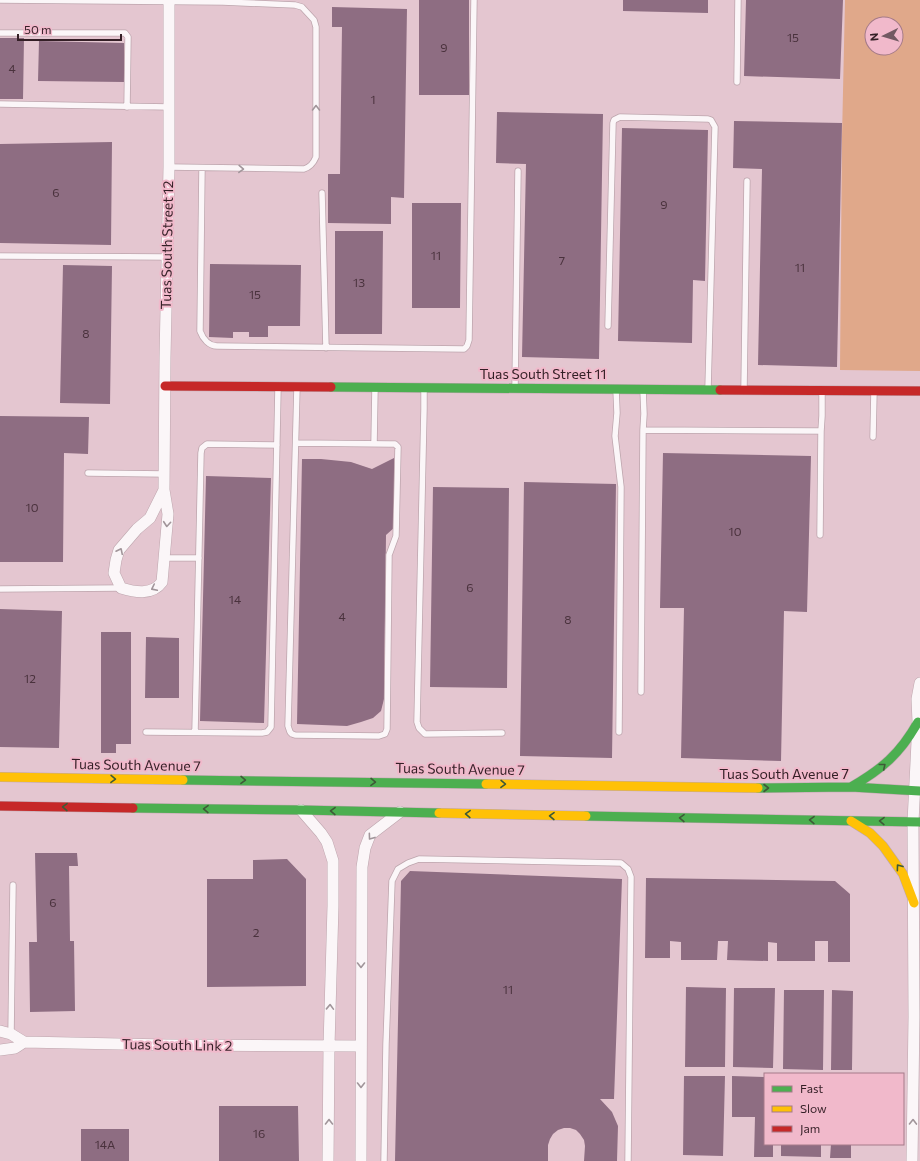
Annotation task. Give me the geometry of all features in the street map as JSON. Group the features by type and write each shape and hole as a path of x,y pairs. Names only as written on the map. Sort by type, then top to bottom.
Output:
{"street":[{"name":"Tuas South Street 12","path":"164,490 150,518 136,529 119,550 114,573 121,588 135,592 149,591 159,586 162,582 168,514 164,490 166,257 169,167 169,1"},
{"name":"Tuas South Street 11","path":"165,386 920,391"},
{"path":"912,1161 914,903 918,791 917,699 920,683"},
{"path":"851,788 883,767 896,755 905,744 918,722"},
{"name":"Tuas South Avenue 7","path":"0,777 735,788 851,788 918,791"},
{"path":"0,807 301,810 917,822"},
{"path":"301,810 327,842 333,861 328,1161"},
{"path":"361,1161 362,867 365,848 370,835 400,812"},
{"path":"851,820 870,833 883,846 903,874 914,903"},
{"path":"0,1031 11,1034 24,1042"},
{"name":"Tuas South Link 2","path":"0,1050 15,1048 24,1042 167,1045 361,1046"}],"lane":[{"path":"0,0 210,1 295,5 302,7 314,20 316,27 316,158 314,163 309,168 304,169 169,167"},
{"path":"202,168 200,331 210,345 464,349 467,346 469,333 474,0"},
{"path":"737,82 738,0"},
{"path":"0,33 126,34 128,37 127,106"},
{"path":"0,104 169,107"},
{"path":"608,326 614,120 620,117 711,120 715,127 708,390"},
{"path":"515,388 518,171"},
{"path":"744,390 747,182"},
{"path":"322,193 326,348"},
{"path":"0,256 166,257"},
{"path":"146,732 262,733 267,732 271,727 278,386"},
{"path":"296,442 395,444 398,447 396,536 389,555 387,729 385,734 379,736 295,735 292,734 288,726 297,386"},
{"path":"374,444 375,387"},
{"path":"424,388 418,728 426,734 502,733"},
{"path":"616,389 617,413 615,436 621,488 619,732"},
{"path":"641,692 644,389"},
{"path":"820,535 822,390"},
{"path":"873,437 874,391"},
{"path":"643,430 821,432"},
{"path":"195,732 198,558 202,448 207,444 277,445"},
{"path":"88,473 165,474"},
{"path":"164,558 198,558"},
{"path":"0,589 121,588"},
{"path":"384,1161 386,1044 392,881 398,869 419,859 621,863 628,869 632,877 628,1161"},
{"path":"11,1034 13,885"}],"shaded area":[{"path":"845,0 920,0 920,371 840,370"}],"building":[{"path":"419,0 469,0 469,95 419,95"},
{"path":"623,0 708,0 708,13 623,11"},
{"path":"746,0 843,0 840,79 744,76"},
{"path":"332,7 407,9 404,198 391,197 391,224 328,223 328,174 340,174 342,27 332,27"},
{"path":"0,38 24,38 23,99 0,99"},
{"path":"39,41 124,43 124,82 38,81"},
{"path":"497,112 603,114 599,359 522,357 526,164 496,163"},
{"path":"734,121 842,123 837,367 758,365 762,169 733,168"},
{"path":"622,128 708,130 705,281 693,280 692,343 618,341"},
{"path":"112,142 111,245 0,243 0,144"},
{"path":"412,203 461,203 460,308 412,308"},
{"path":"335,231 383,231 382,334 335,334"},
{"path":"210,264 301,265 300,326 268,326 268,337 249,337 249,332 233,332 233,338 209,337"},
{"path":"63,265 112,266 110,404 60,403"},
{"path":"0,416 89,417 88,454 64,453 63,562 0,562"},
{"path":"663,453 811,456 807,612 784,611 781,761 681,758 684,608 660,608"},
{"path":"394,458 395,527 386,535 384,699 381,711 373,718 347,726 297,724 302,459 351,462 372,469"},
{"path":"206,476 271,478 264,723 200,721"},
{"path":"524,482 616,484 612,758 520,756"},
{"path":"433,487 509,488 507,688 430,687"},
{"path":"0,609 62,611 59,748 0,747"},
{"path":"101,632 131,632 131,744 116,744 116,753 101,753"},
{"path":"146,637 179,638 179,698 145,698"},
{"path":"35,853 77,853 78,866 69,866 70,941 74,941 75,1011 30,1012 29,942 37,942"},
{"path":"287,859 306,879 306,986 207,987 207,879 253,879 253,860"},
{"path":"410,871 622,879 614,1099 600,1099 612,1112 618,1126 617,1161 584,1161 584,1140 576,1130 564,1128 558,1130 550,1139 548,1145 548,1161 395,1161 401,881"},
{"path":"646,878 835,881 850,894 850,962 828,962 828,941 815,941 815,961 777,961 777,943 768,942 768,961 727,960 728,941 718,941 717,960 681,960 681,942 670,941 670,958 645,958"},
{"path":"686,987 726,988 725,1067 685,1067"},
{"path":"734,988 775,988 773,1068 733,1067"},
{"path":"784,990 824,990 823,1070 783,1069"},
{"path":"832,990 853,991 852,1070 831,1070"},
{"path":"684,1076 725,1076 723,1156 683,1155"},
{"path":"732,1076 764,1077 764,1145 773,1145 773,1157 754,1157 755,1117 732,1117"},
{"path":"219,1106 298,1106 299,1161 219,1161"},
{"path":"81,1129 129,1129 129,1161 81,1161"},
{"path":"781,1145 821,1145 821,1157 781,1156"},
{"path":"831,1145 851,1145 851,1158 830,1158"}],"traffic: fast":[{"path":"331,387 720,390"},
{"path":"851,787 872,774 889,760 904,743 918,722"},
{"path":"183,780 486,784"},
{"path":"758,788 851,787 920,791"},
{"path":"133,808 439,813"},
{"path":"586,816 920,822"}],"traffic: slow":[{"path":"0,777 183,780"},
{"path":"486,784 758,788"},
{"path":"439,813 586,816"},
{"path":"851,821 870,833 883,846 903,874 914,903"}],"traffic: jam":[{"path":"165,386 331,387"},
{"path":"720,390 920,391"},
{"path":"0,806 133,808"}]}
